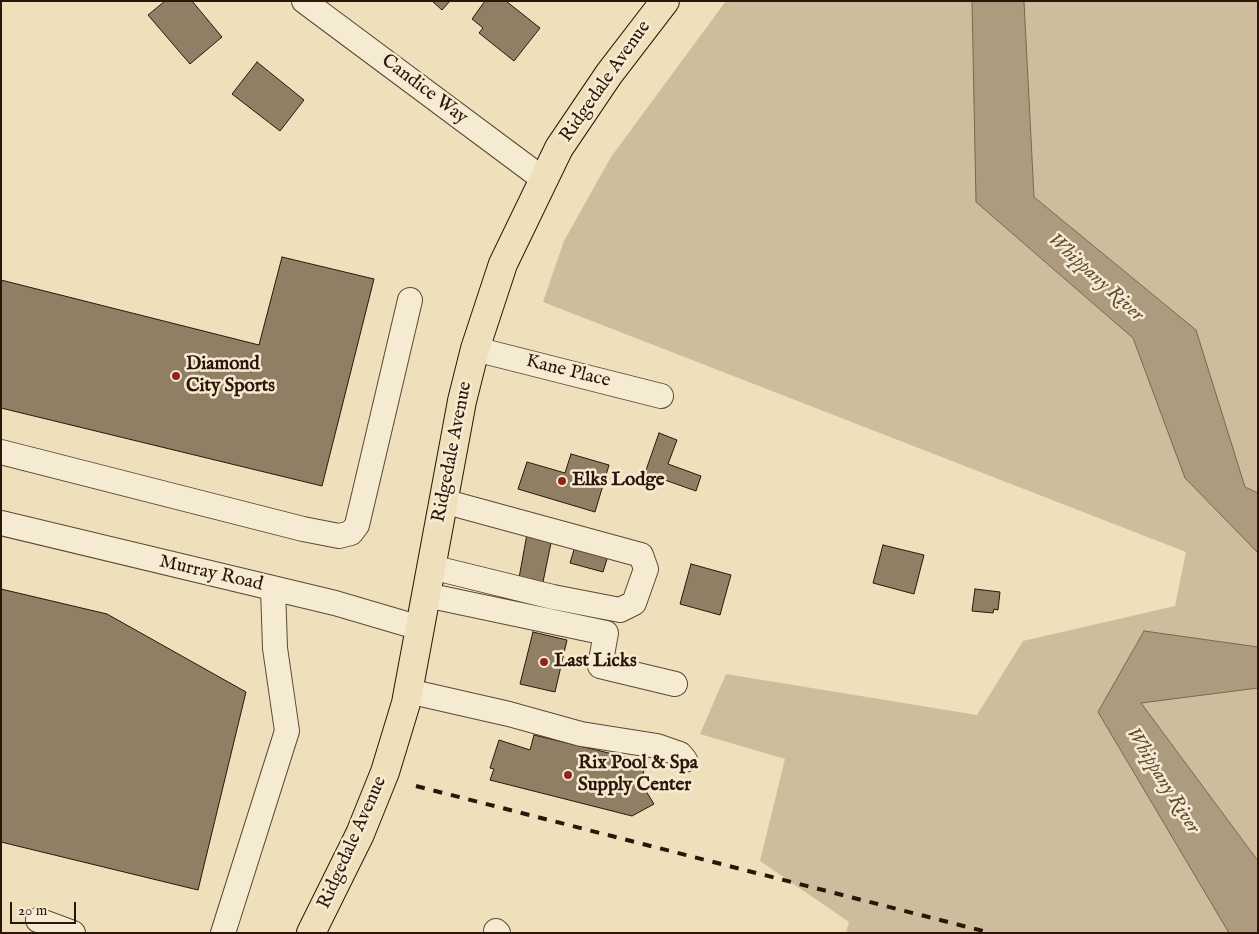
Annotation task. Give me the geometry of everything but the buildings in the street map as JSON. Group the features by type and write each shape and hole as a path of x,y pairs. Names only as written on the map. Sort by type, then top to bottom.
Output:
{"main road":[{"name":"Ridgedale Avenue","path":"311,933 360,834 385,772 408,691 462,401 474,349 502,264 559,148 609,74 665,1"}],"street":[{"name":"Candice Way","path":"304,1 542,180"},
{"path":"1,452 303,529 340,536 351,533 357,525 410,300"},
{"name":"Kane Place","path":"474,349 661,396"},
{"path":"431,567 553,597 620,610 634,603 646,569 641,555 443,501"},
{"name":"Murray Road","path":"1,523 335,603 420,628"},
{"path":"223,933 287,731 275,648 273,588"},
{"path":"426,594 606,633 600,666 675,684"},
{"path":"408,691 510,714 581,734 656,746 680,754 685,760"},
{"path":"38,920 73,933"}],"shaded area":[{"path":"726,1 972,1 976,202 1133,338 1185,478 1258,553 1258,647 1144,631 1099,712 1229,933 846,933 849,922 760,861 785,759 700,734 726,674 977,715 1023,641 1175,606 1186,552 543,302 564,241 611,157"},
{"path":"1024,1 1258,1 1258,493 1245,487 1196,330 1034,197"},
{"path":"1258,688 1258,861 1140,703"}],"water":[{"name":"Whippany River","path":"972,1 1024,1 1034,197 1196,330 1245,487 1258,493 1258,553 1185,478 1133,338 976,202"},
{"name":"Whippany River","path":"1144,631 1258,647 1258,688 1141,703 1258,861 1258,933 1229,933 1098,712"}],"railway":[{"path":"416,786 991,933"}],"place":[{"name":"Diamond City Sports","path":"176,376"},
{"name":"Elks Lodge","path":"562,481"},
{"name":"Last Licks","path":"544,662"},
{"name":"Rix Pool & Spa Supply Center","path":"568,775"}]}
